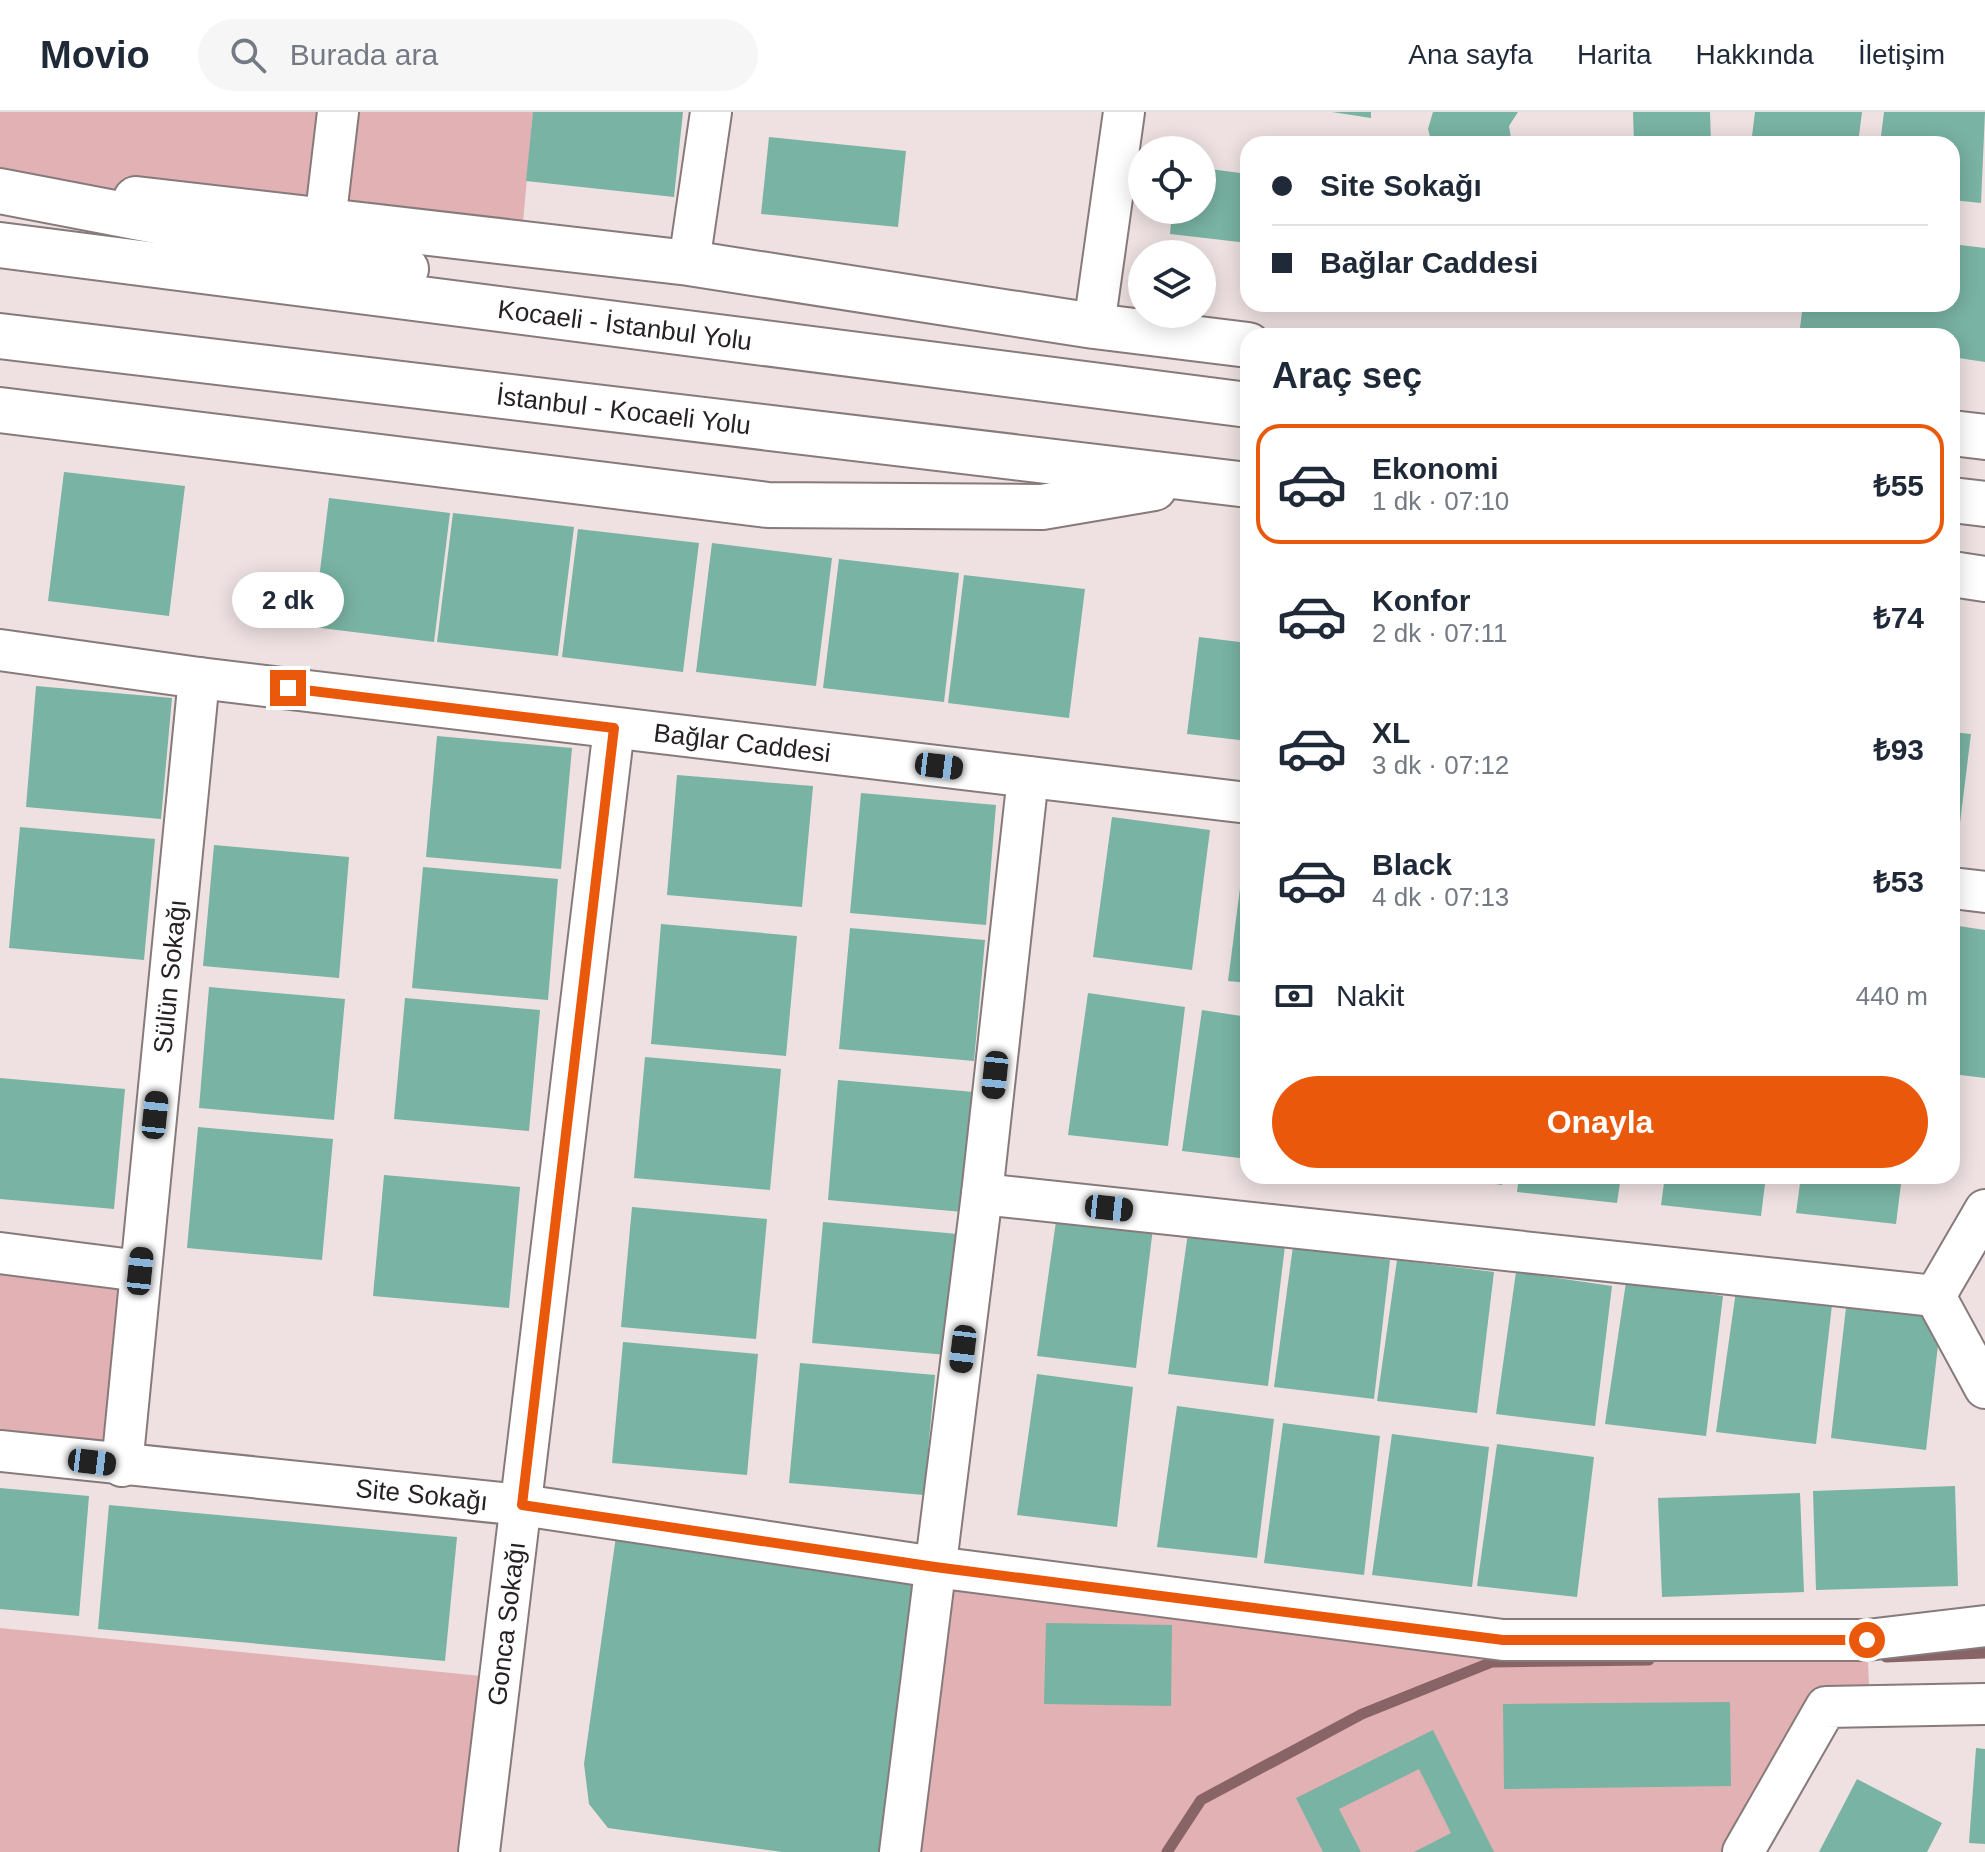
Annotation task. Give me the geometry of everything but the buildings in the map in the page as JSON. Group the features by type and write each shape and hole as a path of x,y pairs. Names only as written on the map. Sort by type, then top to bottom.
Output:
{"main road":[{"path":"0,183 689,263 1094,326 1240,344"},
{"path":"0,191 821,348"},
{"name":"Kocaeli - İstanbul Yolu","path":"0,245 1240,404"},
{"name":"İstanbul - Kocaeli Yolu","path":"0,336 1240,484"},
{"path":"0,410 768,505 1042,507 1205,480"},
{"path":"1960,434 1985,437"},
{"path":"1960,501 1985,504"},
{"path":"1960,575 1985,579"}],"street":[{"path":"325,222 338,112"},
{"path":"689,263 711,112"},
{"path":"1094,326 1124,112"},
{"name":"Bağlar Caddesi","path":"0,650 199,678 1240,802"},
{"name":"Sülün Sokağı","path":"122,1466 199,678"},
{"name":"Gonca Sokağı","path":"479,1852 614,728"},
{"path":"900,1852 982,1194 1028,777"},
{"path":"1960,889 1985,892"},
{"path":"982,1194 1935,1296"},
{"path":"1935,1296 1985,1210"},
{"path":"0,1253 140,1271"},
{"path":"1935,1296 1985,1388"},
{"name":"Site Sokağı","path":"0,1451 522,1505 935,1567 1503,1640 1867,1640 1985,1626"},
{"path":"1743,1852 1826,1707 1985,1704"}],"shaded area":[{"path":"0,112 533,112 521,244 0,183"},
{"path":"0,1253 140,1271 122,1466 0,1451"},
{"path":"935,1567 1503,1640 1867,1640 1870,1707 1826,1708 1743,1852 900,1852"},
{"path":"0,1628 501,1678 479,1852 0,1852"}],"waterway":[{"path":"1886,1657 1985,1653"},
{"path":"1167,1852 1201,1800 1362,1714 1492,1662 1649,1660"}],"route":[{"path":"288,688 614,728 522,1505 935,1567 1503,1640 1867,1640"}]}
